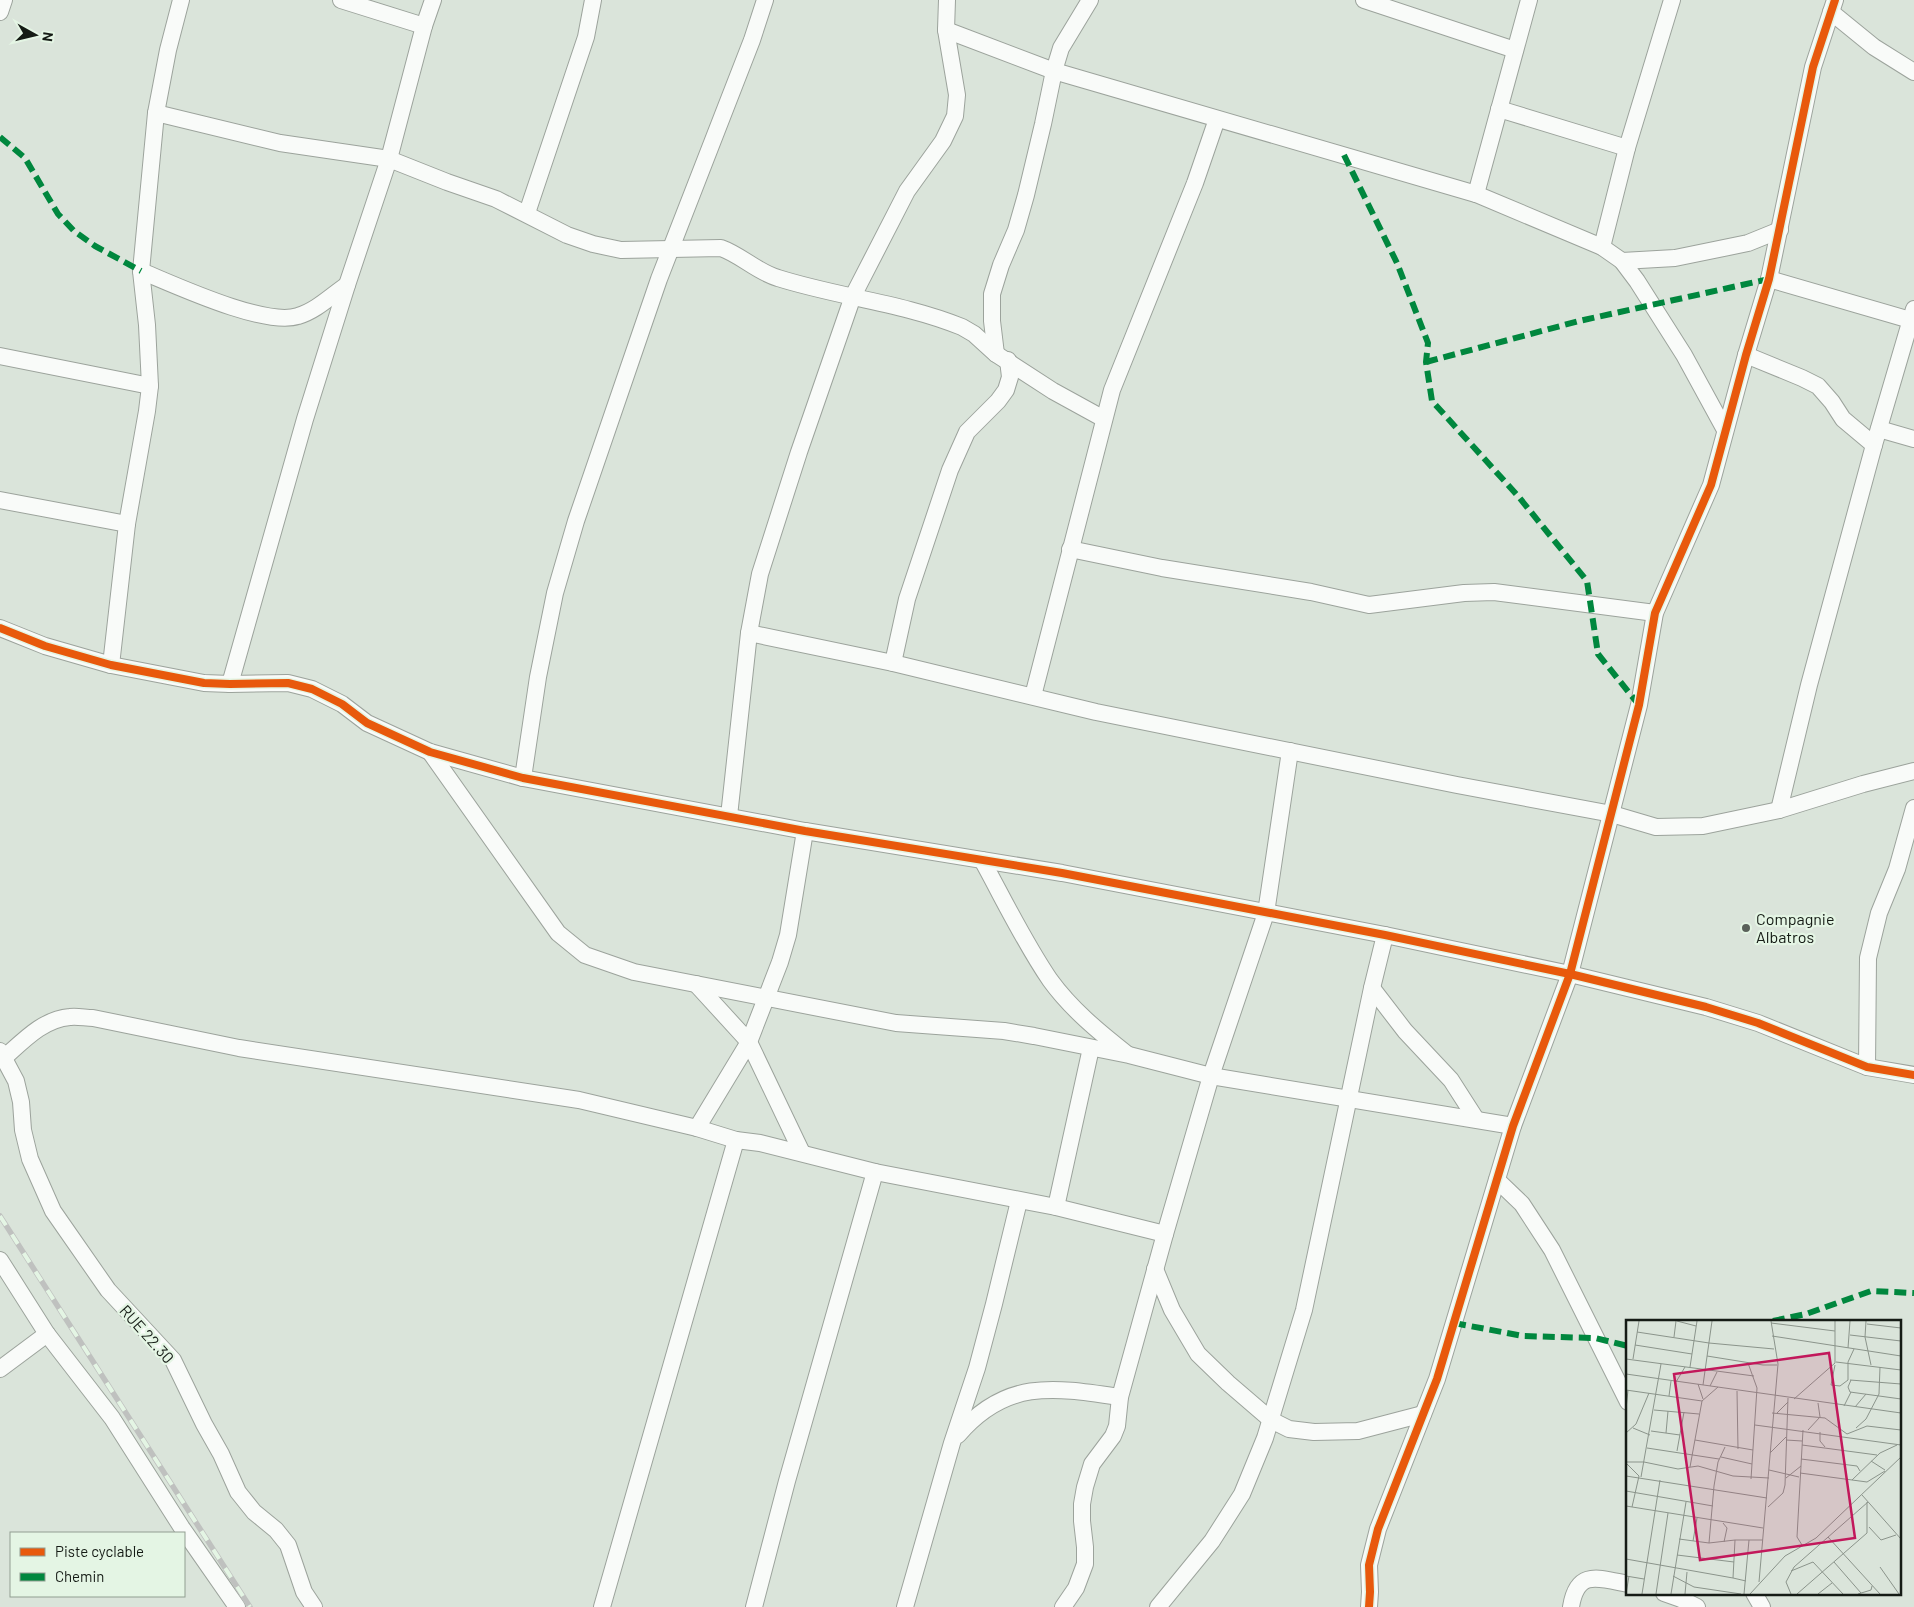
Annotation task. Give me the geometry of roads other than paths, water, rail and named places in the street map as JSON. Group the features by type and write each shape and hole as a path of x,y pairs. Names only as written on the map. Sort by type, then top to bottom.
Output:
{"street":[{"path":"0,12 4,0"},
{"path":"111,665 127,524 150,386 147,325 141,272 156,112 168,50 181,0"},
{"path":"341,0 424,26"},
{"path":"230,684 287,478 347,285 389,159 432,0"},
{"path":"527,213 586,37 593,0"},
{"path":"523,778 538,677 555,593 576,521 659,279 752,40 765,0"},
{"path":"729,816 749,633 760,574 799,452 853,296 906,191 943,141 955,116 957,95 946,30 947,0"},
{"path":"893,663 907,599 950,470 967,432 998,401 1006,390 1010,378 992,321 992,294 1001,265 1016,230 1026,195 1054,71 1062,48 1090,0"},
{"path":"1364,0 1515,50"},
{"path":"1476,194 1529,0"},
{"path":"1602,247 1627,148 1672,0"},
{"path":"1369,1607 1369,1565 1378,1529 1437,1379 1513,1126 1570,974 1639,705 1655,613 1711,485 1746,355 1769,279 1813,67 1833,6 1874,47 1914,72"},
{"path":"946,30 1054,71 1476,194 1602,247 1622,261 1637,281 1684,354 1726,430"},
{"path":"1499,109 1627,148"},
{"path":"156,112 280,143 389,159 496,199 567,234 593,244 622,250 721,248 732,252 775,278 853,296 962,327 974,334 1002,357 1053,391 1104,419"},
{"path":"1033,696 1112,390 1195,183 1217,119"},
{"path":"1622,261 1675,258 1748,243 1780,230"},
{"path":"141,272 261,316 285,318 299,316 347,285"},
{"path":"1769,279 1913,317 1878,428 1779,810"},
{"path":"1746,355 1818,386 1832,402 1843,420 1874,445"},
{"path":"0,356 150,386"},
{"path":"1878,428 1914,439"},
{"path":"0,500 127,524"},
{"path":"1070,550 1162,568 1311,592 1369,605 1464,593 1494,592 1655,613"},
{"path":"0,628 45,646 111,665 204,683 288,683 312,689 342,704 368,723 430,752 523,778 805,831 1062,873 1385,935 1570,974 1706,1007 1750,1021 1866,1067 1914,1075"},
{"path":"749,633 893,663 1096,712 1612,814 1656,827 1703,826 1779,810 1914,771"},
{"path":"1063,1607 1076,1588 1085,1564 1086,1547 1082,1521 1082,1504 1085,1487 1092,1464 1113,1436 1117,1426 1120,1397 1165,1234 1211,1076 1266,913 1290,751"},
{"path":"430,752 558,934 585,955 634,972 896,1023 1004,1031 1034,1036 1129,1055 1211,1076 1513,1126"},
{"path":"1866,1067 1868,958 1879,913 1897,870 1914,808"},
{"path":"697,1128 749,1042 780,962 788,935 805,831"},
{"path":"982,860 1051,981 1090,1025 1129,1055"},
{"path":"1158,1607 1212,1541 1242,1494 1271,1420 1304,1310 1372,988 1385,935"},
{"path":"696,984 749,1042 802,1153"},
{"path":"1372,988 1405,1031 1451,1080 1476,1119"},
{"path":"2,1054 50,1021 70,1017 93,1018 238,1048 579,1100 697,1128 736,1140 760,1143 875,1172 1056,1208 1165,1234"},
{"path":"1056,1208 1091,1048"},
{"name":"RUE 22.30","path":"2,1054 16,1081 23,1130 30,1159 53,1210 108,1290 173,1360 221,1454 238,1492 254,1512 276,1530 288,1545 304,1592 314,1607"},
{"path":"602,1607 736,1140"},
{"path":"754,1607 787,1481 875,1172"},
{"path":"1497,1180 1522,1204 1552,1250 1626,1398"},
{"path":"905,1607 952,1443 977,1368 1019,1201"},
{"path":"0,1260 47,1334 112,1418 185,1532"},
{"path":"1155,1269 1172,1310 1198,1354 1271,1420 1289,1429 1314,1432 1358,1431 1423,1414"},
{"path":"0,1369 47,1334"},
{"path":"952,1443 972,1419 987,1407 1025,1391 1073,1391 1120,1397"},
{"path":"185,1532 237,1607"},
{"path":"1571,1607 1573,1594 1578,1585 1586,1579 1604,1579 1626,1584"},
{"path":"1667,1594 1697,1607"},
{"path":"1755,1594 1762,1607"}],"railway":[{"path":"0,1216 250,1607"}],"place":[{"name":"Compagnie Albatros","path":"1746,928"}]}
